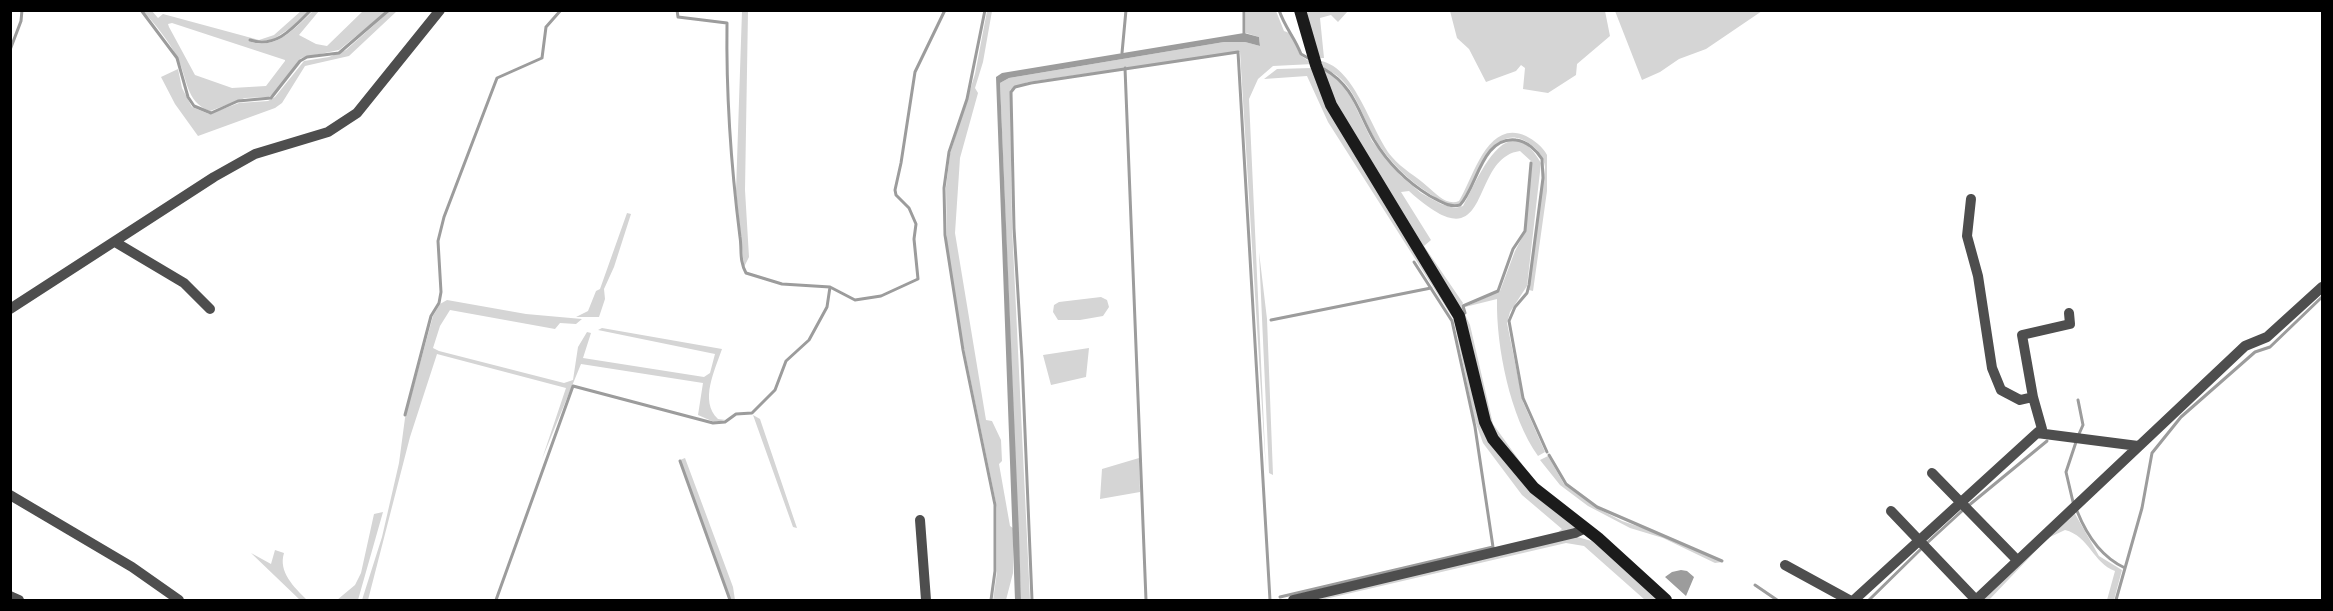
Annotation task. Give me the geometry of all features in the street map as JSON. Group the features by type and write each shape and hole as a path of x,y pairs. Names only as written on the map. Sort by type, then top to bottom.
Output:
{"street":[{"path":"11,308 214,177 255,154 328,132 342,124 370,98 440,10"},
{"path":"1300,10 1319,74 1335,112 1459,316 1485,422 1493,439 1534,488 1586,528 1666,600"},
{"path":"1971,199 1967,236 1978,276 1992,368 2001,390 2020,400 2033,397"},
{"path":"114,242 184,283 210,309"},
{"path":"1891,511 1976,600 2245,346 2267,337 2322,287"},
{"path":"1854,600 1960,501 2042,429 2033,397 2022,335 2070,324 2069,312"},
{"path":"2037,433 2138,446"},
{"path":"1932,472 2017,560"},
{"path":"10,495 132,567 179,600"},
{"path":"920,520 927,600"},
{"path":"1293,600 1575,533 1586,528"},
{"path":"1785,565 1849,600"},
{"path":"10,596 19,600"}],"shaded area":[{"path":"391,10 397,11 349,56 305,66 282,103 275,108 198,136 175,104 161,77 178,69 182,88 192,107 209,114 239,103 268,101 275,97 304,61 329,57 346,50"},
{"path":"143,11 152,11 158,18 163,14 259,40 274,35 301,11 309,11 292,27 272,40 249,41 259,44 276,41 313,11 319,11 299,35 316,44 327,46 363,11 387,11 339,50 301,58 275,93 269,97 245,98 210,111 196,102 191,95 177,57 166,39","holes":["172,23 285,60 266,86 232,88 195,75 168,24"]},
{"path":"742,11 748,11 745,190 749,257 744,267 736,191"},
{"path":"987,11 992,11 983,62 975,88 978,93 960,158 955,233 986,420 992,421 1001,440 1002,461 999,464 1010,526 1013,528 1013,573 1006,600 993,600 997,572 997,508 960,329 947,243 946,187 950,154 975,74"},
{"path":"1246,11 1276,11 1284,31 1292,34 1300,55 1313,64 1273,66 1258,79 1249,99 1266,472 1240,52 1028,82 1010,90 1012,226 1030,600 1021,600 1000,83 1009,78 1224,42 1245,42 1260,46 1259,37 1246,33"},
{"path":"1303,11 1348,11 1338,22 1331,15 1320,18 1324,58 1316,58"},
{"path":"1450,11 1605,11 1610,36 1577,64 1576,75 1548,93 1523,89 1525,68 1521,65 1516,71 1486,82 1469,49 1457,38"},
{"path":"1615,11 1762,11 1706,49 1679,59 1660,72 1642,80"},
{"path":"1244,33 1259,37 1260,46 1245,42 1224,42 1009,78 1000,83 1021,600 1015,600 996,77 1002,73"},
{"path":"1321,61 1333,66 1344,75 1362,102 1392,157 1446,201 1459,201 1483,154 1501,135 1512,133 1526,136 1538,144 1547,155 1547,191 1533,291 1529,290 1545,167 1538,151 1517,138 1505,139 1486,156 1460,204 1452,205 1414,183 1394,164 1371,133 1357,102 1345,83 1327,70 1348,91 1372,141 1401,176 1421,193 1441,204 1455,208 1463,206 1485,165 1505,143 1517,141 1529,147 1541,163 1527,286 1510,312 1507,323 1523,402 1545,452 1538,456 1528,440 1512,402 1502,359 1497,299 1465,307 1500,291 1525,232 1532,162 1520,151 1504,158 1492,171 1477,203 1468,214 1455,219 1436,212 1409,191 1401,192 1431,240 1424,246 1463,303 1461,306 1470,325 1493,424 1524,467 1493,434 1470,343 1334,103"},
{"path":"1312,68 1450,307 1453,319 1328,122 1307,76 1264,79 1277,69"},
{"path":"627,213 631,214 614,267 604,289 605,299 599,317 576,317 588,311 596,291 600,289"},
{"path":"1259,252 1267,319 1273,475 1269,473"},
{"path":"1101,297 1107,300 1109,307 1103,316 1080,320 1058,320 1053,312 1054,305 1059,302"},
{"path":"447,300 526,314 582,319 576,324 560,323 555,329 450,310 440,326 433,348 564,383 573,380 578,347 587,332 591,333 583,358 704,377 710,373 715,354 598,330 602,328 722,349 709,394 712,412 718,419 726,420 714,422 698,415 703,383 581,364 542,459 566,388 437,354 410,437 368,600 362,600 382,537 399,463 405,418 433,316 440,304"},
{"path":"1455,326 1481,420 1525,485 1575,527 1574,530 1279,600 1557,533 1562,529 1522,495 1483,443 1474,418"},
{"path":"1089,348 1086,377 1051,385 1043,355"},
{"path":"753,415 760,419 797,528 793,527"},
{"path":"1548,456 1564,484 1597,508 1622,521 1667,536 1722,562 1715,563 1663,538 1630,528 1588,506 1560,485 1540,460"},
{"path":"685,458 733,587 735,600 731,600 680,460"},
{"path":"1139,458 1140,492 1100,499 1102,469"},
{"path":"383,512 358,600 337,600 355,585 361,573 374,514"},
{"path":"2074,512 2099,556 2122,570 2114,600 2107,600 2115,571 2101,562 2080,538 2065,530 2048,538 1989,600 1980,600"},
{"path":"1574,536 1595,542 1660,600 1645,600 1584,546 1566,543 1321,600 1302,600"},
{"path":"275,550 284,553 285,573 307,600 300,600 251,553 271,564"},
{"path":"1681,570 1687,571 1694,577 1686,596 1665,577"}],"waterway":[{"path":"10,50 21,21 22,10"},
{"path":"141,10 177,58 188,97 194,106 211,113 238,101 271,98 300,61 307,57 339,53 389,10"},
{"path":"250,40 268,42 276,39 284,35 311,10"},
{"path":"405,415 431,316 439,303 441,292 438,241 444,217 497,78 542,58 546,27 561,10"},
{"path":"677,10 678,17 727,23 728,104 732,157 742,259 746,273 782,284 830,287 855,300 881,296 918,279 914,239 916,224 909,208 896,195 895,190 915,72 945,10"},
{"path":"985,10 967,99 949,152 944,188 945,235 963,350 995,505 995,571 991,600"},
{"path":"1122,53 1126,10"},
{"path":"1244,10 1244,33"},
{"path":"1279,10 1301,54 1308,58"},
{"path":"1032,600 1014,228 1011,92 1015,87 1031,83 1238,52 1270,600"},
{"path":"1125,68 1146,600"},
{"path":"1324,69 1342,83 1349,92 1374,140 1392,164 1414,185 1445,204 1460,205 1488,154 1495,146 1505,141 1524,142 1542,159 1543,178 1529,285 1527,293 1515,307 1509,321 1523,398 1547,452"},
{"path":"1465,313 1463,306 1498,291 1513,249 1525,231 1531,163"},
{"path":"1280,597 1493,547 1475,427 1452,321 1414,262"},
{"path":"496,600 573,386 713,423 725,422 736,414 752,413 775,390 786,361 809,340 827,307 830,287"},
{"path":"1271,320 1431,288"},
{"path":"2116,600 2142,508 2152,453 2181,417 2255,352 2270,347 2322,297"},
{"path":"2078,400 2083,425 2079,434"},
{"path":"1968,506 2047,441"},
{"path":"2073,502 2066,472 2076,442"},
{"path":"1549,455 1566,484 1597,507 1722,561"},
{"path":"680,461 730,600"},
{"path":"1927,543 1963,510"},
{"path":"2077,511 2096,545 2109,558 2125,568"},
{"path":"1869,600 1921,549"},
{"path":"1755,585 1777,600"}]}
